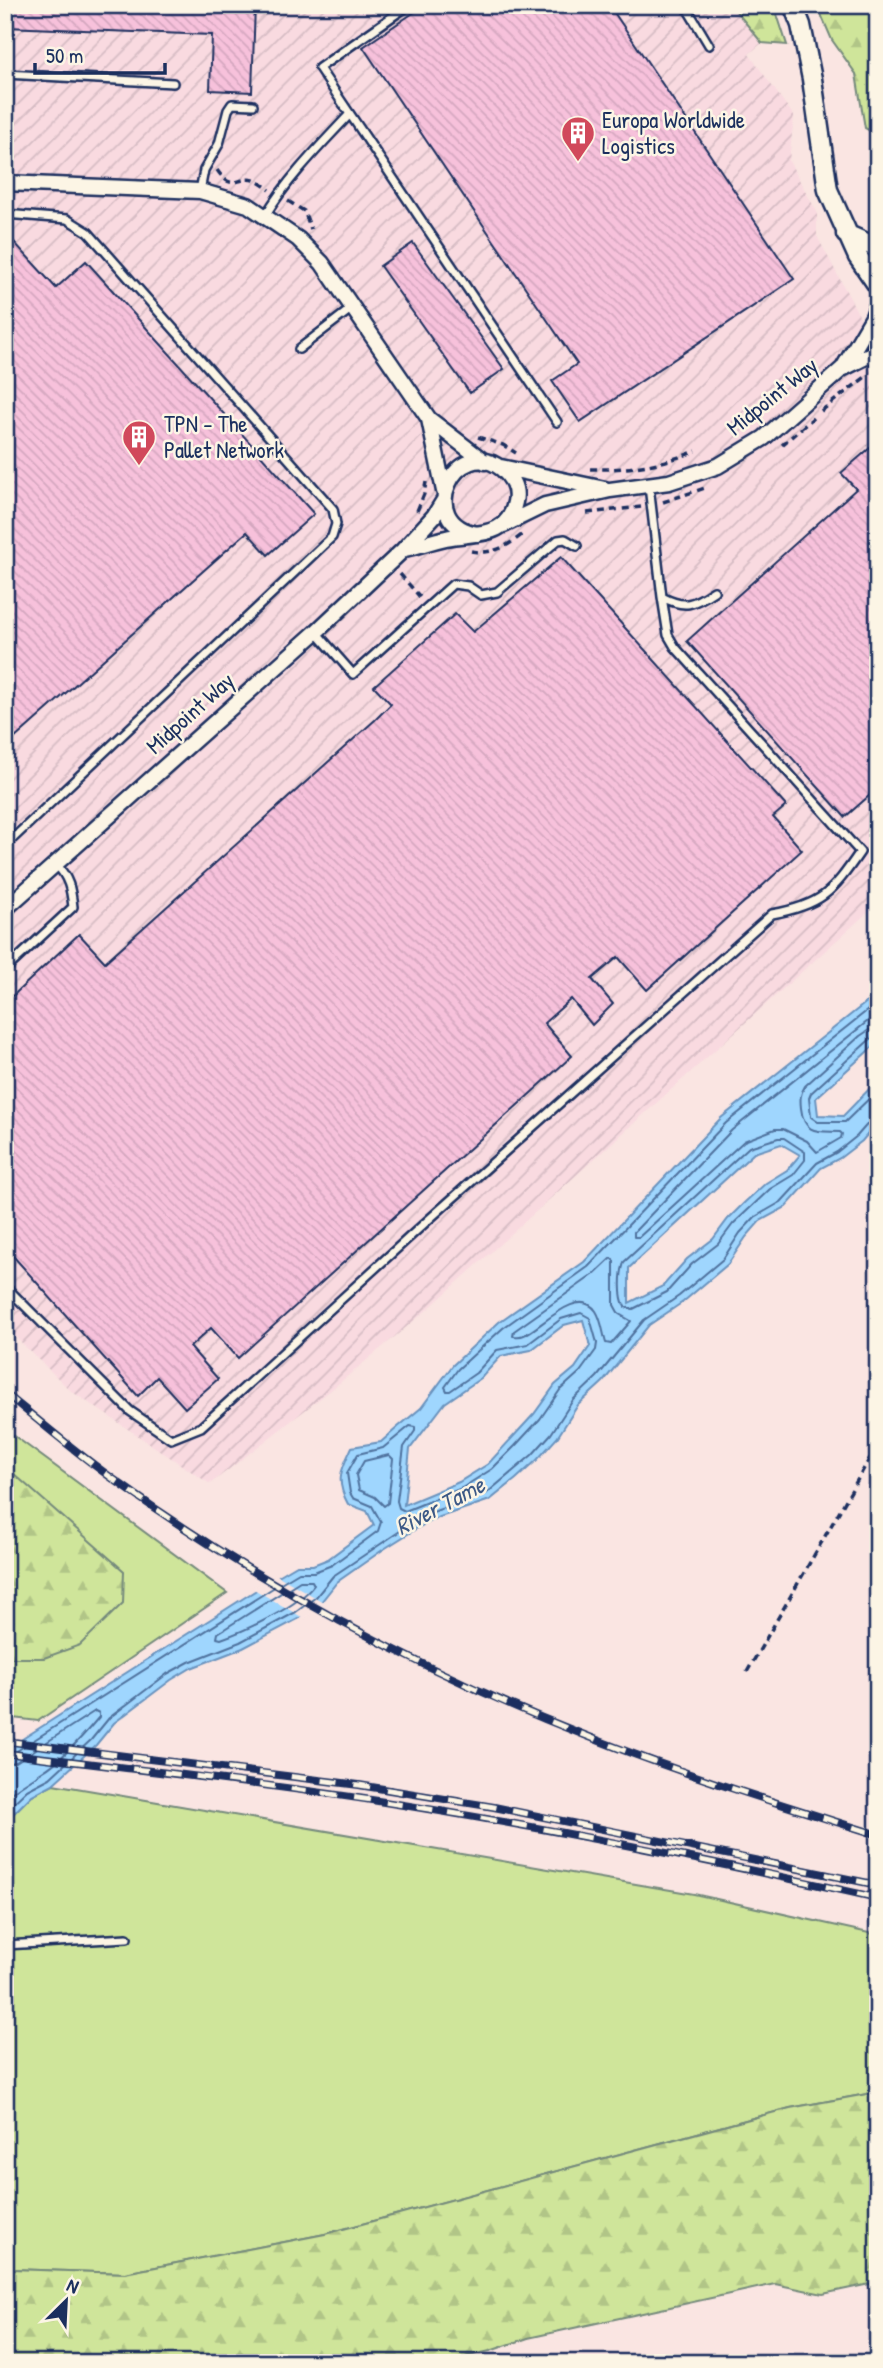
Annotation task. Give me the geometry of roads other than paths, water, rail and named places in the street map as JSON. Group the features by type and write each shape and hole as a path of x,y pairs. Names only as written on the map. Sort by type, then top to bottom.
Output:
{"street":[{"path":"793,5 801,25 812,79 828,190 846,234 878,286"},
{"name":"Midpoint Way","path":"5,183 200,191 248,205 299,239 314,255 429,419 491,464 610,490"},
{"path":"846,234 871,245 878,244"},
{"name":"Midpoint Way","path":"842,369 873,317 878,303"},
{"name":"Midpoint Way","path":"504,525 545,505 610,490 668,482 718,466 764,438 842,369 878,351"},
{"name":"Midpoint Way","path":"5,909 316,632 403,550 434,516 444,496 429,419"},
{"path":"470,463 491,464 509,475 516,492 513,513 504,525 478,534 455,524 446,508 444,496 448,481 457,470 470,463"},
{"name":"Midpoint Way","path":"403,550 446,538 478,534"}],"lane":[{"path":"409,5 318,68 557,422"},
{"path":"685,5 709,45"},
{"path":"5,74 173,83"},
{"path":"200,191 205,168 219,144 228,110 232,104 253,105"},
{"path":"265,216 306,160 349,115"},
{"path":"5,215 66,219 88,232 333,509 336,524 332,537 5,846"},
{"path":"299,349 352,308"},
{"path":"5,1286 130,1411 171,1440 201,1427 426,1222 772,914 810,905 825,895 848,870 860,852 675,647 668,635 649,486"},
{"path":"316,632 353,674 453,584 468,586 481,595 497,592 558,540 565,539 578,546"},
{"path":"662,597 677,605 697,602 714,591"},
{"path":"5,970 73,907 70,883 66,874 56,864"},
{"path":"5,1945 127,1938"}],"water":[{"name":"River Tame","path":"878,993 878,1042 816,1098 818,1115 843,1116 878,1080 878,1122 862,1141 821,1168 786,1207 760,1221 728,1264 683,1302 649,1325 603,1382 578,1405 557,1438 537,1460 490,1500 440,1517 384,1549 337,1582 321,1602 300,1618 243,1648 191,1668 171,1680 114,1723 96,1745 53,1784 32,1795 5,1822 5,1750 280,1575 297,1565 313,1565 328,1559 374,1525 367,1511 348,1504 344,1496 341,1475 352,1447 381,1442 421,1408 453,1365 499,1322 584,1262 721,1118","holes":["781,1144 800,1155 787,1170 766,1183 745,1202 713,1239 687,1259 663,1286 629,1303 629,1268 754,1153","583,1320 590,1346 575,1368 555,1385 534,1414 488,1464 459,1482 404,1505 410,1449 445,1403 481,1378 501,1356 531,1350 564,1325"]}],"railway":[{"path":"5,1393 96,1466 164,1515 280,1587 401,1653 462,1683 623,1750 878,1835"},
{"path":"5,1741 359,1785 494,1807 878,1885"},
{"path":"5,1753 285,1788 441,1811 629,1845 878,1898"}],"place":[{"name":"Europa Worldwide Logistics","path":"578,163"},
{"name":"TPN - The Pallet Network","path":"139,467"}]}
